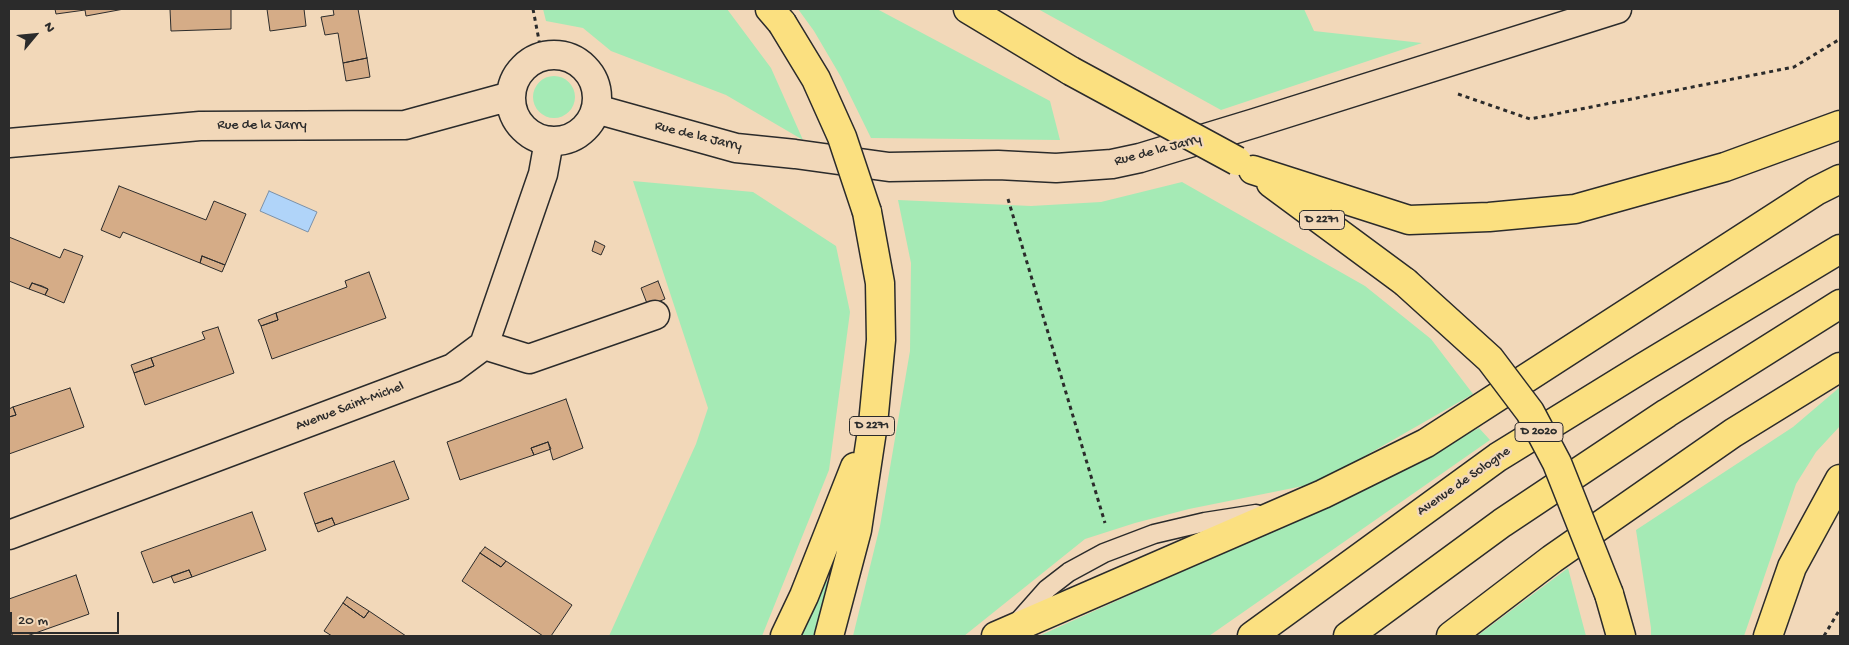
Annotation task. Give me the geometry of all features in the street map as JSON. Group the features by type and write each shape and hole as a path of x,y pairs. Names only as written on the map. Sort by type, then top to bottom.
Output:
{"main road":[{"name":"D 2271","path":"968,9 1071,71 1245,166 1405,282 1490,359 1530,412 1557,463 1609,594"},
{"name":"Rue de la Jarry","path":"596,109 736,148 889,167 998,165 1056,168 1112,164 1140,158 1255,124 1617,9"},
{"name":"D 2271","path":"776,16 816,79 842,138 867,212 880,283 881,340 873,424 857,530 829,636"},
{"path":"557,54 572,58 588,70 595,82 598,100 594,115 585,129 572,138 549,141 530,134 520,125 513,112 511,91 516,76 528,62 542,56 557,54"},
{"name":"Rue de la Jarry","path":"9,143 200,126 405,125 511,96"},
{"path":"1245,166 1409,220 1489,217 1575,210 1725,167 1840,126"},
{"path":"549,141 543,174 484,345 529,359 655,315"},
{"path":"1004,633 1323,494 1426,443 1840,178"},
{"name":"Avenue de Sologne","path":"1252,636 1498,457 1840,249"},
{"path":"1348,636 1502,523 1667,413 1840,304"},
{"name":"Avenue Saint-Michel","path":"9,534 452,368 484,345"},
{"path":"1451,636 1552,559 1733,433 1840,367"},
{"path":"784,636 804,596 873,424"},
{"path":"1768,636 1792,568 1840,479"},
{"path":"1608,636 1609,594"},
{"path":"1609,594 1621,636"}],"lane":[{"path":"1004,633 1046,589 1069,572 1114,550 1154,534 1205,522 1286,510"}],"path":[{"path":"533,9 542,56"},
{"path":"1405,76 1530,119 1794,67 1840,39"},
{"path":"998,165 1114,550"},
{"path":"1824,636 1840,609"}],"green space":[{"path":"543,9 727,9 771,68 803,140 726,95 611,51 583,28 546,21"},
{"path":"798,9 877,9 1050,101 1060,140 871,138 841,77 814,31"},
{"path":"1038,9 1304,9 1314,31 1422,43 1221,110"},
{"path":"558,76 566,79 572,85 575,97 572,109 566,115 550,118 542,115 536,109 533,93 536,85 542,79"},
{"path":"633,181 753,192 836,246 850,312 829,470 762,636 609,636 696,444 708,408"},
{"path":"1182,182 1365,286 1431,339 1473,394 1318,483 1189,509 1135,523 1085,539 964,636 853,636 880,526 910,351 911,263 898,200 1031,206 1101,202"},
{"path":"1840,387 1840,426 1816,452 1796,484 1744,636 1651,636 1636,530 1793,427"},
{"path":"1479,428 1490,440 1209,636 1039,636 1284,525"},
{"path":"1568,568 1586,636 1477,636"},
{"path":"827,579 827,603 818,636 800,636"}],"water":[{"path":"269,191 317,212 308,232 260,211"}],"building":[{"path":"55,9 124,9 86,16 85,10 56,14"},
{"path":"170,9 231,9 231,29 171,31"},
{"path":"267,9 304,9 306,26 270,31"},
{"path":"333,9 358,9 367,58 343,63 338,33 325,35 321,17 334,15"},
{"path":"367,58 370,77 346,81 343,63"},
{"path":"119,186 206,220 214,201 246,214 225,265 202,256 200,263 123,232 120,238 101,230"},
{"path":"9,237 60,258 64,249 83,256 64,303 45,295 48,289 42,286 32,283 29,289 9,281"},
{"path":"595,241 605,246 601,255 592,251"},
{"path":"202,256 225,265 222,272 200,263"},
{"path":"369,272 386,318 272,359 261,326 278,320 276,313 347,287 345,281"},
{"path":"658,281 665,299 648,306 641,288"},
{"path":"32,283 48,289 45,295 29,289"},
{"path":"276,313 278,320 261,326 258,320"},
{"path":"218,327 234,373 145,405 134,373 154,366 151,358 205,339 202,332"},
{"path":"151,358 154,366 134,373 131,365"},
{"path":"70,388 84,427 9,454 9,417 16,415 13,407"},
{"path":"566,399 583,448 553,460 548,442 531,448 534,455 460,480 447,442"},
{"path":"13,407 16,415 9,417 9,409"},
{"path":"548,442 551,449 534,455 531,448"},
{"path":"394,461 409,499 335,525 332,518 315,524 304,493"},
{"path":"252,512 266,550 192,577 189,570 153,583 141,552"},
{"path":"332,518 335,525 318,532 315,524"},
{"path":"485,547 506,561 501,567 480,553"},
{"path":"480,553 501,567 506,561 572,605 551,636 543,636 462,581"},
{"path":"189,570 192,577 174,583 171,576"},
{"path":"76,575 89,614 27,636 9,635 9,599"},
{"path":"347,597 369,611 364,618 343,603"},
{"path":"343,603 364,618 369,611 406,636 332,636 324,631"}]}
